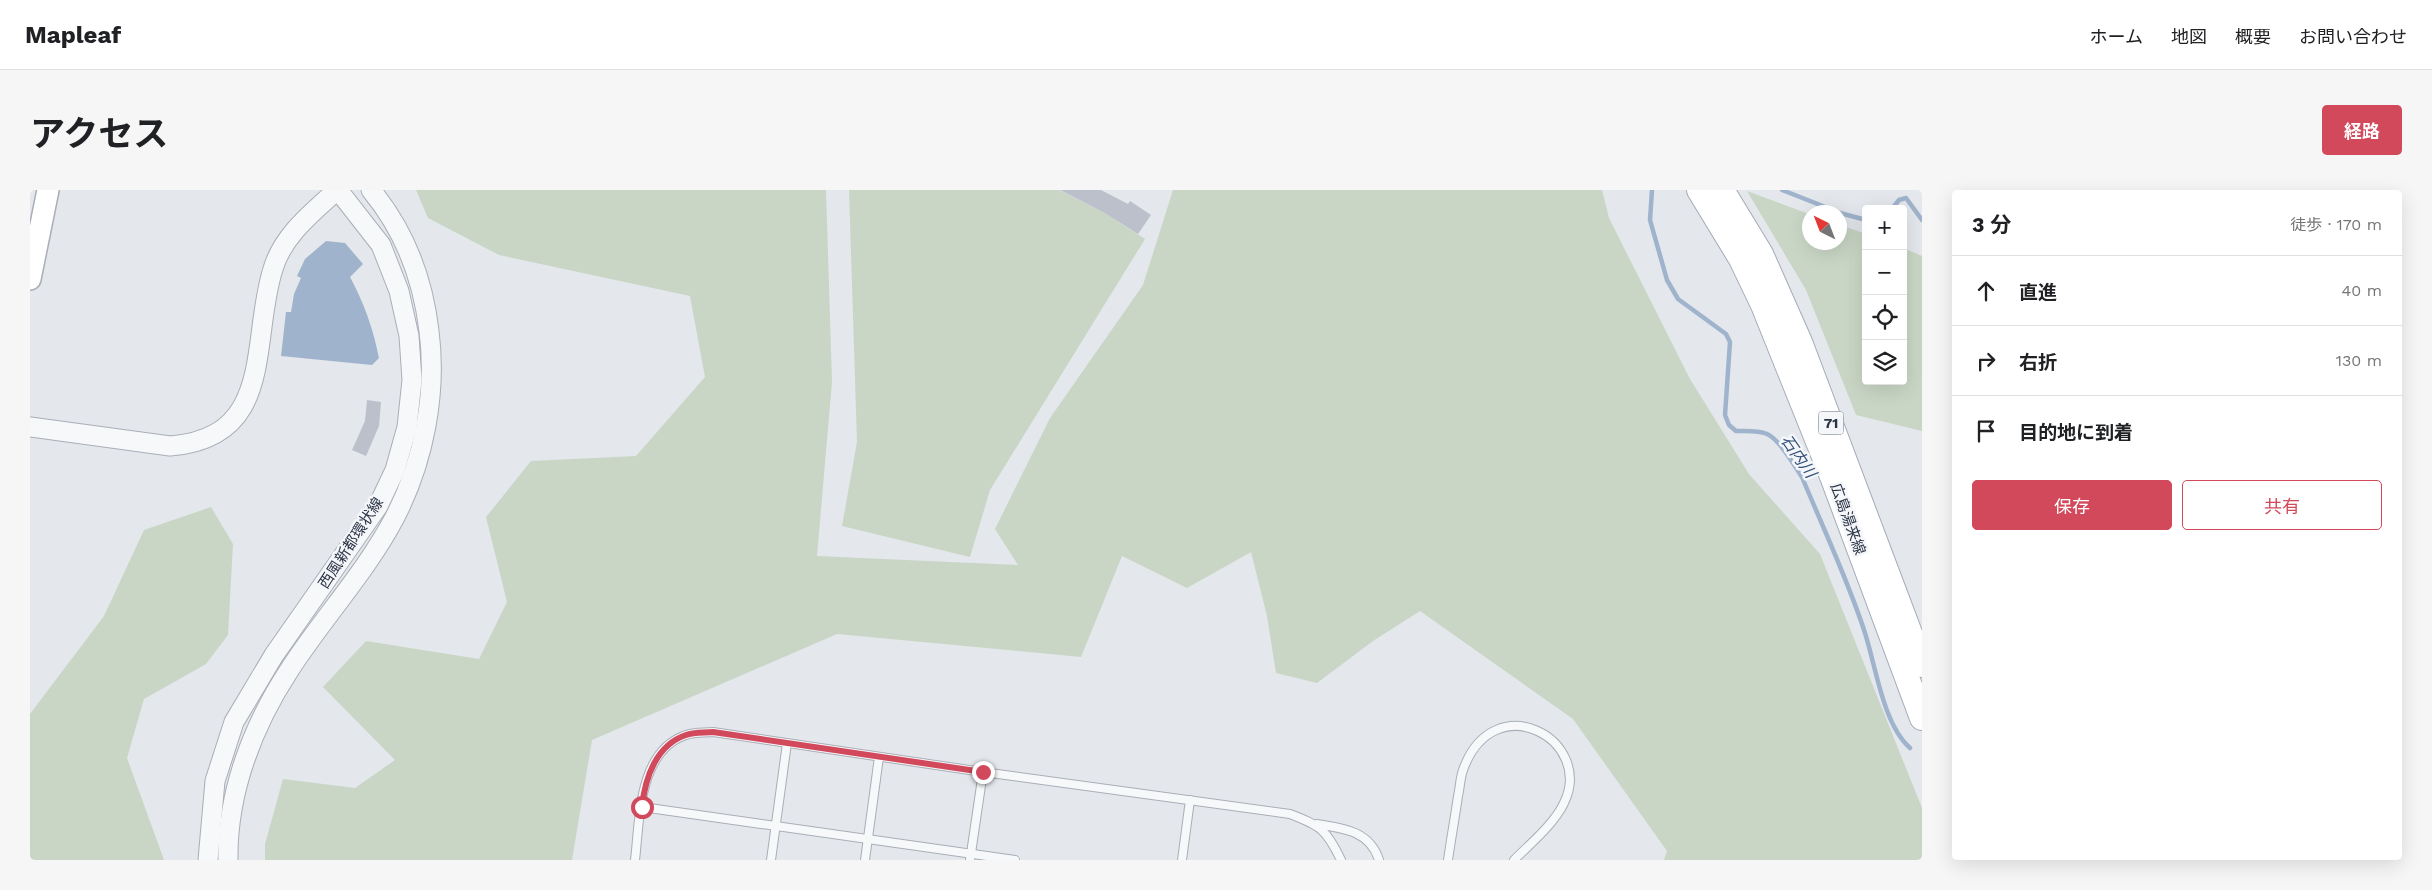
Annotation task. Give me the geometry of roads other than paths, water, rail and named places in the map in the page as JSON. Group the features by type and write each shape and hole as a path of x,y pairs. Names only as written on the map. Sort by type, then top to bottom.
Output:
{"main road":[{"path":"30,279 48,190"},
{"name":"広島湯来線","path":"1700,190 1741,259 1763,304 1833,479 1922,718"},
{"name":"広島湯来線","path":"1722,190 1761,254 1800,342 1922,665"}],"street":[{"path":"30,427 170,446 188,445 206,440 224,430 237,416 249,396 256,372 264,308 273,268 284,243 300,224 337,190"},
{"name":"西風新都環状線","path":"208,860 215,781 234,722 274,655 378,506 395,470 407,427 412,371 409,336 399,291 380,245 337,190"},
{"name":"西風新都環状線","path":"228,860 236,789 254,732 290,669 354,581 394,518 412,478 424,436 431,384 431,344 425,301 404,240 388,210 371,190"}],"lane":[{"path":"1448,860 1462,770 1478,744 1498,728 1516,724 1534,728 1554,740 1565,758 1570,781 1564,803 1547,826 1514,860"},
{"path":"635,860 642,807 652,766 666,746 687,734 713,732 983,772 1290,814 1317,824 1351,829 1364,837 1376,851 1379,860"},
{"path":"771,860 787,743"},
{"path":"866,860 880,757"},
{"path":"970,857 983,772"},
{"path":"1182,860 1190,800"},
{"path":"642,807 868,839 970,857 1015,860"},
{"path":"1317,824 1332,841 1341,860"}],"water":[{"path":"326,241 345,243 363,264 350,277 360,296 377,347 379,358 372,365 281,356 286,312 291,312 294,294 301,278 297,276 305,259"}],"waterway":[{"name":"石内川","path":"1652,190 1650,220 1667,280 1678,299 1726,334 1730,342 1725,415 1729,425 1736,431 1760,432 1772,437 1786,453 1802,477 1858,613 1887,710 1893,725 1910,748"},
{"path":"1782,190 1820,205"},
{"path":"1895,205 1899,200 1906,198 1922,220"},
{"path":"1847,215 1862,219"}]}
